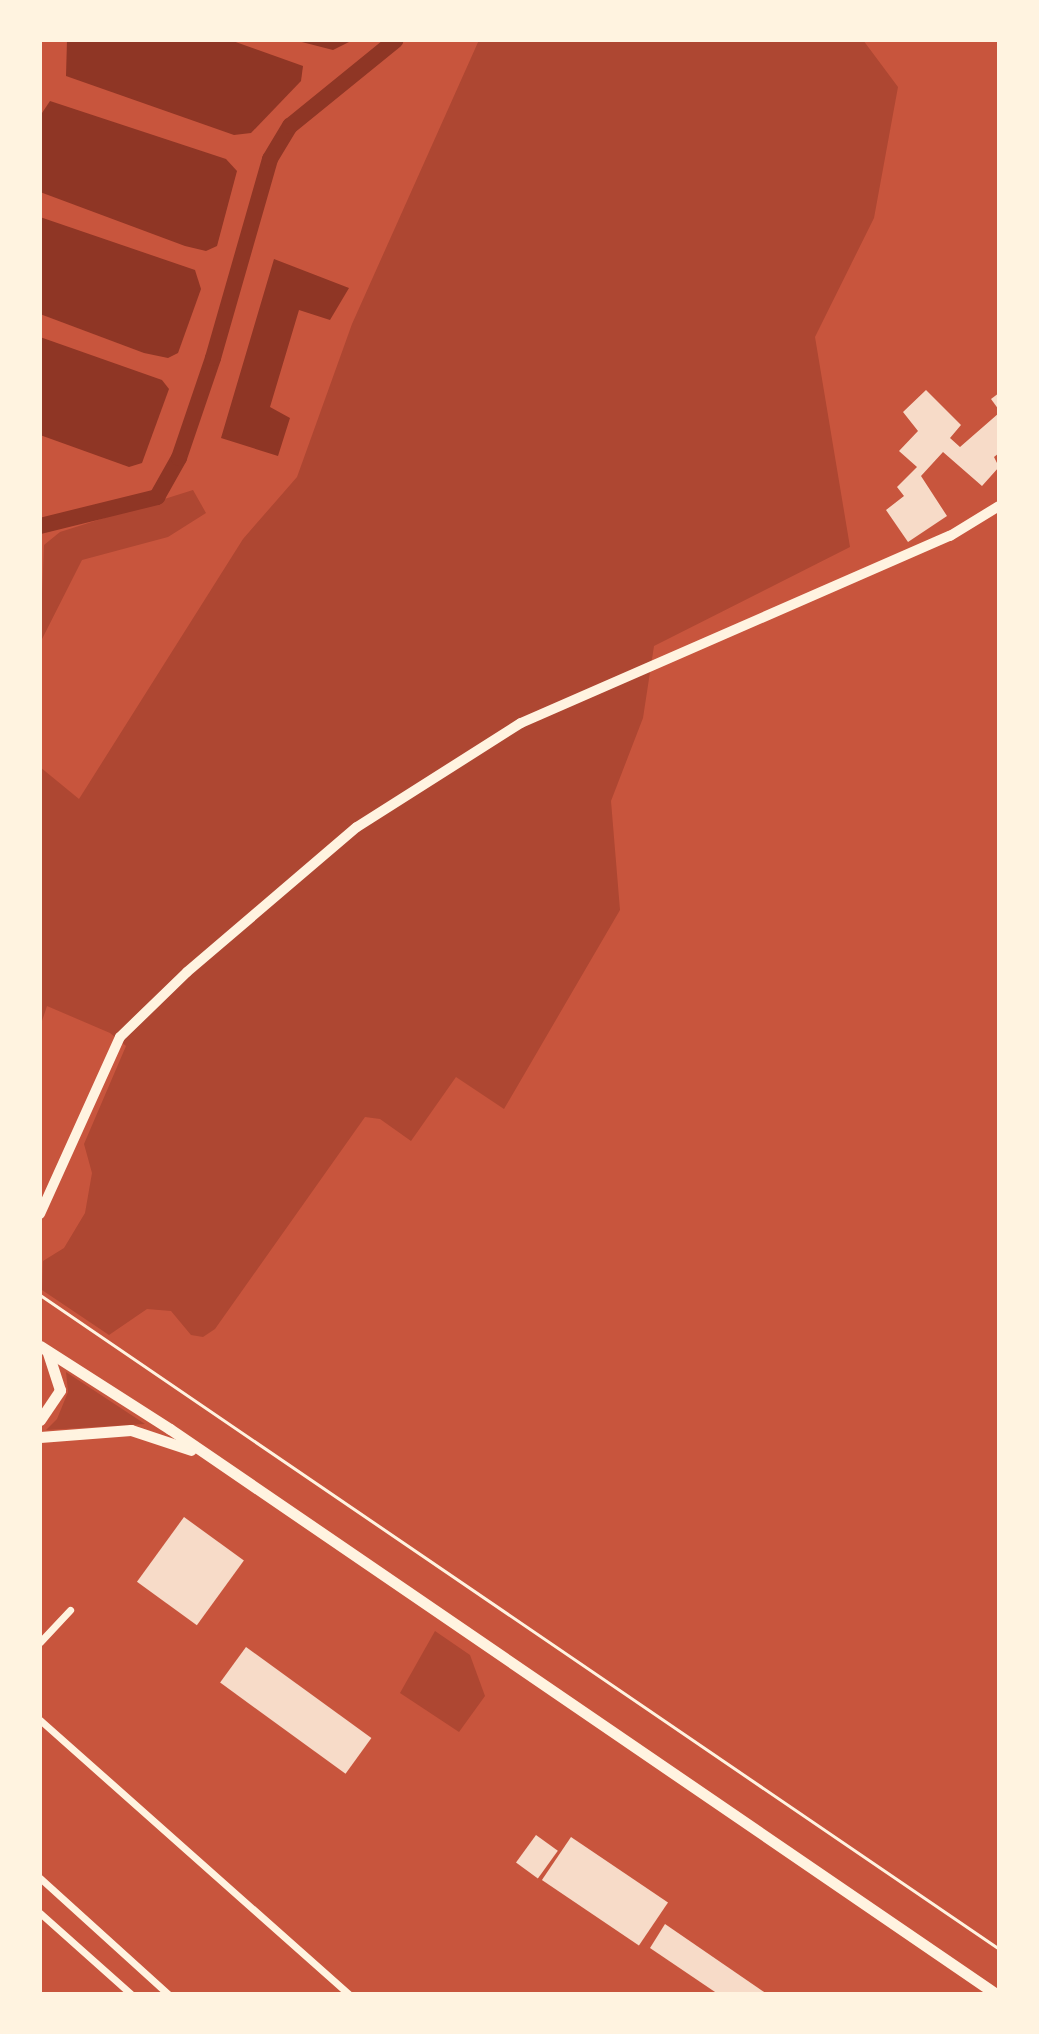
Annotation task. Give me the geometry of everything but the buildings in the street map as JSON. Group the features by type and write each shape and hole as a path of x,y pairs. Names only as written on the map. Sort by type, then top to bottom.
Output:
{"main road":[{"path":"40,1214 120,1037 187,972 357,827 521,723 950,536 999,506"},
{"path":"40,1420 60,1390 44,1348"},
{"path":"44,1348 996,1994"},
{"path":"40,1437 131,1430 210,1458"}],"street":[{"path":"40,1642 70,1610"},
{"path":"40,1720 349,1994"},
{"path":"40,1878 168,1994"},
{"path":"40,1913 131,1994"}],"path":[{"path":"40,1295 999,1949"}],"shaded area":[{"path":"67,40 230,40 303,66 301,81 251,133 234,135 66,76"},
{"path":"294,40 353,40 333,50"},
{"path":"479,40 863,40 898,87 874,218 815,337 850,547 654,646 643,718 611,801 620,910 504,1109 456,1077 411,1141 380,1119 365,1117 215,1329 203,1337 191,1335 171,1311 147,1309 109,1335 42,1290 43,1261 64,1248 85,1213 92,1173 84,1144 126,1046 110,1033 47,1006 40,1027 40,767 79,799 243,539 297,477 352,324"},
{"path":"50,101 226,159 237,171 217,246 206,251 185,246 40,192 40,116"},
{"path":"40,217 195,270 201,289 178,353 168,358 144,353 40,314"},
{"path":"274,259 349,288 330,320 299,310 270,407 290,418 278,456 221,438"},
{"path":"40,337 162,380 169,389 142,463 129,467 40,435"},
{"path":"193,490 206,513 168,537 82,560 40,643 44,545 60,532"},
{"path":"66,1372 145,1424 46,1430 57,1419 68,1392"},
{"path":"435,1631 470,1655 485,1696 459,1732 400,1693"}],"waterway":[{"path":"40,526 157,497 179,458 213,358 270,159 290,126 396,40"}]}
